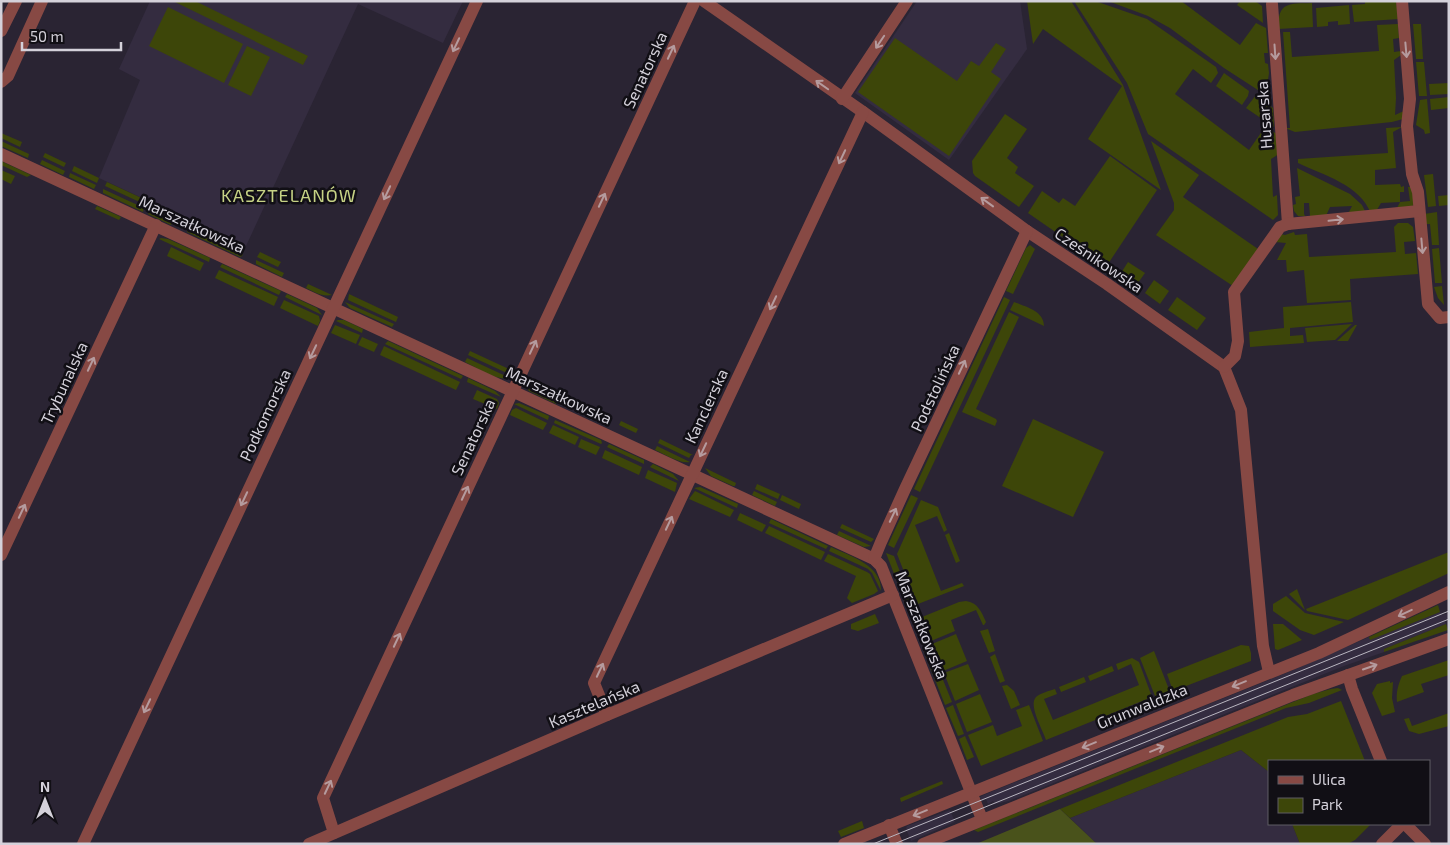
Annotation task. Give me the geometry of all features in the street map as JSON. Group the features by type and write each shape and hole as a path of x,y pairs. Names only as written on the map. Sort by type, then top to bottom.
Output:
{"street":[{"path":"1,32 16,1"},
{"path":"1,82 8,76 42,1"},
{"name":"Podkomorska","path":"83,844 477,1"},
{"name":"Senatorska","path":"334,834 323,798 694,1"},
{"name":"Cześnikowska","path":"704,1 863,112 1027,231 1107,284 1224,367"},
{"path":"842,99 907,1"},
{"path":"1402,1 1410,99 1407,126 1412,174 1418,192 1428,304 1440,318 1449,317"},
{"name":"Husarska","path":"1274,2 1288,224"},
{"name":"Kanclerska","path":"607,715 594,682 863,112"},
{"name":"Marszałkowska","path":"1,154 874,560 882,566 982,819"},
{"path":"1269,672 1263,646 1241,410 1224,367 1235,356 1238,341 1234,292 1280,227 1288,224 1419,211"},
{"name":"Trybunalska","path":"1,555 156,225"},
{"name":"Podstolińska","path":"874,560 1027,231"},
{"name":"Grunwaldzka","path":"844,844 1338,644 1449,592"},
{"name":"Kasztelańska","path":"309,844 607,715 893,595"},
{"path":"923,844 1293,695 1449,639"},
{"path":"1348,675 1381,760"},
{"path":"889,825 897,844"},
{"path":"1382,844 1403,825"},
{"path":"1405,825 1425,844"}],"shaded area":[{"path":"150,1 463,1 443,43 358,4 246,246 99,178 140,80 119,69"},
{"path":"917,1 1020,1 1027,49 949,160 855,93"},
{"path":"1440,612 1442,615 1449,613 1449,618 1444,620 1446,624 1384,649 1384,652 1344,666 1009,801 995,804 993,801 988,804 986,799 982,801 981,798 978,799 986,794 1291,671 1369,637 1371,639"},
{"path":"1241,750 1268,771 1268,825 1292,825 1300,844 1097,844 1070,818"},
{"path":"950,810 955,822 911,841 906,829 907,826"}],"green space":[{"path":"173,1 195,1 308,56 303,65"},
{"path":"1027,1 1071,1 1123,85 1161,190 1088,139 1122,86 1043,29 1033,44"},
{"path":"1074,1 1095,1 1147,19 1216,67 1218,73 1211,83 1193,69 1175,94 1249,150 1265,127 1277,134 1279,154 1271,159 1273,197 1277,195 1278,215 1273,220 1148,134 1127,83"},
{"path":"1108,1 1181,1 1240,45 1256,23 1266,28 1268,53 1264,53 1269,73 1266,93 1261,92 1224,68 1170,28 1148,16"},
{"path":"1240,1 1255,1 1262,6 1263,23 1237,5"},
{"path":"1365,1 1396,1 1399,19 1354,22 1352,5 1365,4"},
{"path":"1312,3 1313,27 1278,29 1280,13 1286,6"},
{"path":"1349,5 1350,24 1338,25 1338,21 1328,22 1328,26 1317,27 1316,8"},
{"path":"168,7 243,44 224,83 149,46"},
{"path":"1398,24 1399,38 1393,39 1394,52 1401,51 1401,55 1394,60 1395,115 1404,111 1403,119 1392,122 1295,132 1285,128 1290,128 1283,32 1290,32 1292,57 1379,51 1377,25"},
{"path":"1413,24 1421,24 1423,59 1416,59"},
{"path":"895,38 957,81 971,61 979,66 996,43 1006,49 991,72 1001,79 949,156 858,92"},
{"path":"247,46 270,57 251,96 228,85"},
{"path":"1416,62 1424,62 1427,96 1419,96"},
{"path":"1224,73 1249,91 1242,105 1216,86"},
{"path":"1449,83 1449,94 1430,95 1429,84"},
{"path":"1256,95 1266,97 1267,104 1273,108 1274,127 1246,108"},
{"path":"1449,97 1449,108 1431,110 1430,99"},
{"path":"1427,99 1430,133 1425,134 1424,130 1416,125 1420,100"},
{"path":"1005,114 1027,129 1007,158 1018,167 1015,173 1034,186 1019,207 973,173 972,161"},
{"path":"1402,127 1393,132 1396,168 1375,170 1375,185 1400,184 1401,187 1404,186 1404,192 1400,192 1400,202 1381,203 1375,213 1371,214 1359,195 1350,188 1298,163 1298,159 1388,153 1386,128"},
{"path":"1,133 22,142 20,147 1,138"},
{"path":"1,141 29,154 28,158 1,146"},
{"path":"1151,141 1199,175 1183,197 1258,249 1233,286 1156,235 1174,210 1174,203"},
{"path":"45,153 66,163 64,167 43,157"},
{"path":"1110,156 1157,190 1106,267 1028,213 1042,191 1059,203 1063,198 1075,206"},
{"path":"42,160 65,171 63,175 40,164"},
{"path":"1,161 31,175 27,177 1,165"},
{"path":"74,166 99,178 97,183 72,171"},
{"path":"1297,168 1350,194 1362,205 1367,215 1347,216 1352,206 1330,207 1325,218 1310,216 1309,203 1304,203 1305,216 1298,216 1294,211 1293,205 1296,204 1295,197 1300,196"},
{"path":"1,170 15,176 11,184 1,179"},
{"path":"70,173 96,185 94,189 69,177"},
{"path":"1433,174 1436,206 1428,207 1424,175"},
{"path":"107,182 179,216 174,218 105,186"},
{"path":"1408,187 1412,187 1414,204 1409,210 1395,212 1400,202 1410,201"},
{"path":"103,189 144,208 143,212 103,193"},
{"path":"1449,195 1449,205 1439,206 1438,196"},
{"path":"97,206 121,217 119,220 95,209"},
{"path":"150,210 173,221 171,225 148,214"},
{"path":"1437,212 1439,245 1432,245 1430,224 1425,224 1424,214"},
{"path":"192,221 230,239 228,243 192,227"},
{"path":"1398,223 1408,223 1413,227 1415,241 1404,242 1405,254 1416,253 1418,274 1350,279 1351,300 1307,303 1304,270 1287,272 1286,260 1277,260 1286,243 1275,242 1281,234 1285,235 1294,232 1295,235 1307,234 1309,257 1396,252 1394,227"},
{"path":"188,228 243,254 240,257 187,232"},
{"path":"159,239 168,239 210,258 209,262"},
{"path":"1030,245 1035,249 1013,294 1006,291 1026,248"},
{"path":"171,247 204,263 200,271 167,256"},
{"path":"1439,248 1442,283 1435,283 1432,249"},
{"path":"260,252 281,262 278,267 257,257"},
{"path":"256,260 284,273 282,277 256,264"},
{"path":"1128,262 1145,273 1135,287 1119,276"},
{"path":"222,264 281,291 279,295 220,267"},
{"path":"219,270 278,297 274,306 215,278"},
{"path":"1154,280 1169,291 1160,304 1145,293"},
{"path":"308,284 332,295 325,295 306,288"},
{"path":"1442,286 1444,305 1438,298 1434,287"},
{"path":"287,294 317,308 322,315 285,297"},
{"path":"349,294 398,317 396,322 348,300"},
{"path":"1004,297 1010,300 920,492 914,489"},
{"path":"1177,297 1206,318 1197,330 1168,310"},
{"path":"284,300 319,316 318,326 280,308"},
{"path":"345,302 394,324 392,327 350,308"},
{"path":"1014,302 1038,313 1044,326 1010,310"},
{"path":"1351,302 1353,322 1290,328 1290,336 1303,335 1304,343 1250,347 1249,332 1284,328 1283,307"},
{"path":"1009,312 1019,317 976,409 996,419 995,426 962,412"},
{"path":"344,320 363,329 362,333 336,321"},
{"path":"1352,324 1335,340 1307,342 1305,328"},
{"path":"335,325 360,335 356,344 331,333"},
{"path":"1357,325 1348,341 1337,341"},
{"path":"362,337 378,344 374,352 358,345"},
{"path":"388,341 463,376 461,379 385,344"},
{"path":"384,346 460,382 456,390 380,355"},
{"path":"470,351 511,370 509,374 468,355"},
{"path":"467,358 510,378 499,378 487,373 465,362"},
{"path":"525,376 561,393 559,397 524,381"},
{"path":"468,378 495,391 501,397 467,382"},
{"path":"525,385 558,400 556,404 529,391"},
{"path":"477,390 497,399 499,403 497,409 473,399"},
{"path":"519,403 549,416 548,420 514,404"},
{"path":"582,403 600,411 598,416 580,407"},
{"path":"516,408 547,423 543,430 510,415 512,410"},
{"path":"1033,419 1104,452 1073,517 1002,486"},
{"path":"555,420 601,440 602,443 554,423"},
{"path":"621,421 638,429 636,433 619,425"},
{"path":"553,425 579,437 575,445 549,433"},
{"path":"581,439 600,447 596,455 578,447"},
{"path":"660,439 693,455 689,458 658,443"},
{"path":"609,444 644,460 644,464 607,447"},
{"path":"657,446 690,462 677,460 655,450"},
{"path":"605,450 642,467 639,475 602,458"},
{"path":"653,464 673,474 679,481 650,467"},
{"path":"705,468 736,483 735,486 711,476"},
{"path":"648,470 677,483 675,492 645,478"},
{"path":"757,484 780,494 778,499 755,489"},
{"path":"700,487 738,504 737,508 694,488"},
{"path":"695,491 734,510 730,517 689,499"},
{"path":"754,491 777,502 775,506 752,495"},
{"path":"782,495 801,504 799,509 780,500"},
{"path":"911,495 918,498 894,548 888,545"},
{"path":"921,500 938,507 947,530 944,532 937,516 915,525 941,591 962,583 964,586 918,604 897,554"},
{"path":"740,513 766,525 762,532 737,520"},
{"path":"771,519 828,546 826,549 769,523"},
{"path":"842,524 874,539 871,542 840,528"},
{"path":"769,526 825,552 821,560 765,533"},
{"path":"839,531 871,546 864,547 837,535"},
{"path":"949,533 960,561 956,563 945,535"},
{"path":"831,547 871,568 880,582 881,591 868,569 829,551"},
{"path":"1449,552 1449,573 1348,620 1307,611 1306,609"},
{"path":"886,553 894,556 911,601 905,602"},
{"path":"828,554 870,574 878,591 852,603 847,598 856,576 824,561"},
{"path":"1297,589 1305,610 1289,594"},
{"path":"1286,596 1305,613 1344,622 1314,635 1300,630 1273,611 1273,604"},
{"path":"966,601 979,608 986,622 984,625 976,610 951,620 955,631 931,641 922,617"},
{"path":"1438,605 1440,612 1370,640 1369,637"},
{"path":"875,614 879,623 858,631 851,629 851,624"},
{"path":"917,616 928,642 922,645 914,624"},
{"path":"1273,624 1283,624 1302,640 1278,650 1275,649"},
{"path":"1446,624 1448,630 1384,652 1384,649"},
{"path":"988,629 995,651 989,653 980,631"},
{"path":"956,634 967,661 943,671 932,644"},
{"path":"929,645 940,672 933,675 923,648"},
{"path":"1241,645 1249,646 1251,661 1173,691 1167,674"},
{"path":"1154,651 1170,692 1155,696 1140,658"},
{"path":"995,654 1005,681 1000,683 990,657"},
{"path":"1132,658 1139,662 1152,697 1046,740 1035,711 1034,701 1036,697 1055,689 1057,694 1044,699 1053,720 1139,685 1131,664 1118,670 1116,664"},
{"path":"1449,660 1449,675 1421,684 1424,692 1397,702 1402,676"},
{"path":"968,664 979,690 955,701 944,673"},
{"path":"1112,666 1114,671 1090,681 1088,676"},
{"path":"941,675 952,702 945,705 934,677"},
{"path":"1084,677 1086,682 1061,692 1059,687"},
{"path":"1390,681 1390,683 1393,682 1392,698 1395,712 1382,716 1372,693 1377,684"},
{"path":"1007,685 1014,691 1020,705 1011,709 1002,686"},
{"path":"1338,688 1342,690 1309,703 1286,708 978,832 974,830 1313,694"},
{"path":"980,694 992,722 967,732 956,704"},
{"path":"1341,701 1365,760 1268,760 1268,771 1241,750 1070,818 1060,809 1288,717 1307,714"},
{"path":"953,705 964,734 958,736 946,708"},
{"path":"1029,705 1043,741 981,766 968,735 993,725 997,736 1022,726 1016,710"},
{"path":"1449,713 1449,726 1419,734 1409,731 1404,719 1409,718 1412,726"},
{"path":"965,736 974,757 967,760 959,739"},
{"path":"942,781 943,784 901,802 900,798"},
{"path":"1060,809 1097,844 976,844"},
{"path":"862,821 864,828 841,837 838,831"},
{"path":"1292,825 1370,825 1355,840 1347,844 1300,844"}],"tram line":[{"path":"873,844 1449,611"},
{"path":"894,844 1449,619"}],"district":[{"name":"KASZTELANÓW","path":"289,196"}]}
